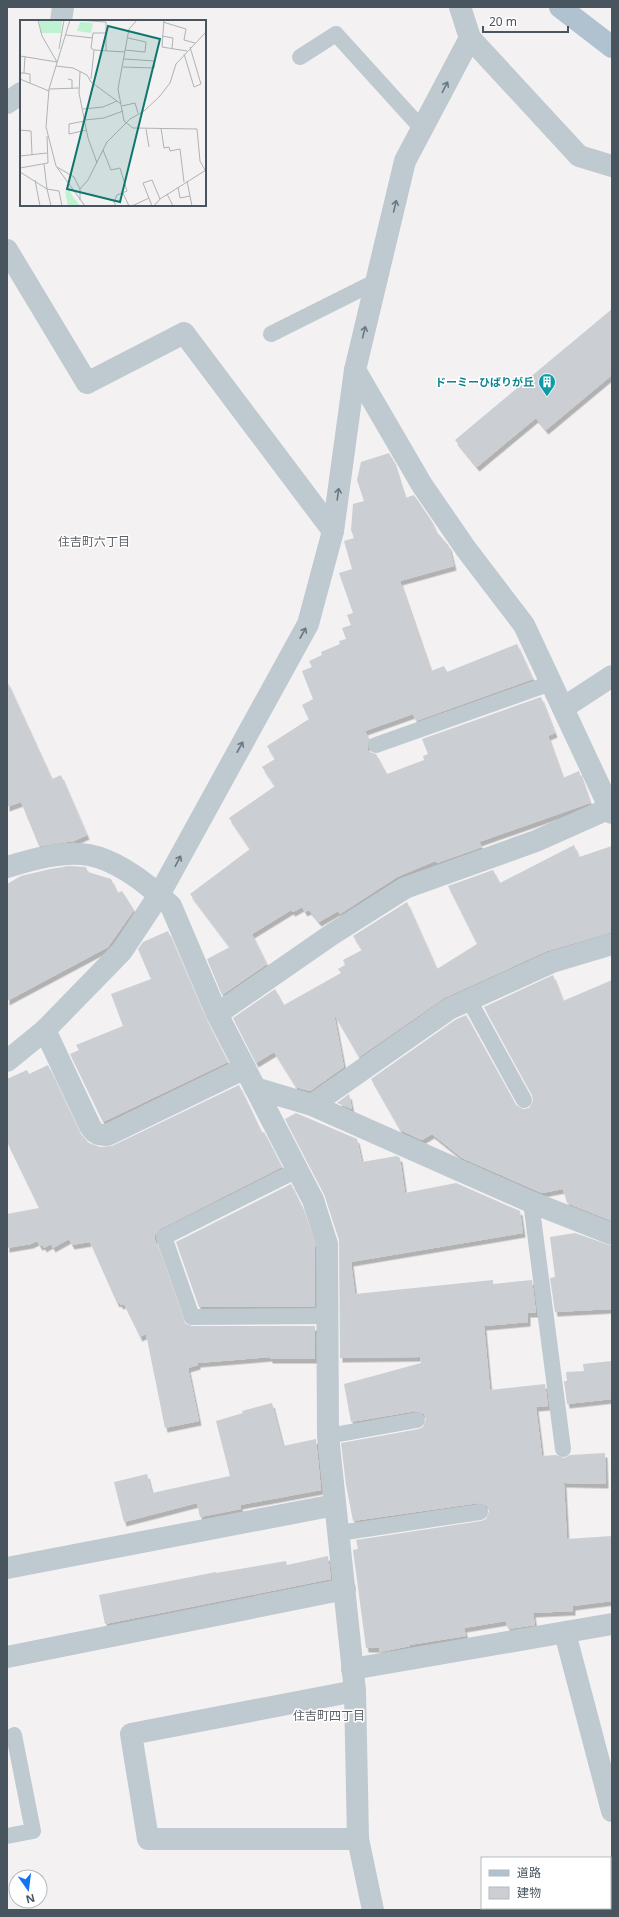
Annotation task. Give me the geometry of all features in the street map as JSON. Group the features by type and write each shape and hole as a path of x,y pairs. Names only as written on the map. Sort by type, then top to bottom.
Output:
{"main road":[{"path":"560,7 612,47"}],"street":[{"path":"61,20 63,7"},
{"path":"460,7 470,38 579,156 612,166"},
{"path":"7,1061 46,1030 122,951 160,895 308,624 333,531 355,370 405,161 423,130 470,38"},
{"path":"7,103 20,94"},
{"path":"7,250 87,383 184,333 333,531"},
{"path":"217,1014 332,935 405,888 536,841 610,803 524,625 466,549 422,485 355,370"},
{"path":"563,708 612,676"},
{"path":"7,868 24,862 58,855 87,855 114,863 160,895 171,906 217,1014 297,1170 314,1200 327,1244 328,1436 355,1691 358,1839 373,1910"},
{"path":"312,1105 449,1009 552,962 612,944"},
{"path":"46,1030 90,1126 94,1133 99,1135 107,1135 245,1068"},
{"path":"255,1088 312,1105 531,1202 612,1234"},
{"path":"7,1568 335,1505"},
{"path":"7,1657 345,1589"},
{"path":"352,1669 612,1624"},
{"path":"565,1633 612,1812"},
{"path":"355,1691 131,1734 148,1839 358,1839"}],"lane":[{"path":"300,57 336,34 423,130"},
{"path":"271,334 377,281"},
{"path":"376,745 551,683"},
{"path":"469,1000 524,1100"},
{"path":"297,1170 164,1237 192,1317 328,1316"},
{"path":"531,1202 563,1449"},
{"path":"328,1436 417,1420"},
{"path":"339,1533 480,1512"},
{"path":"7,1836 33,1830 14,1735"}],"building":[{"name":"ドーミーひばりが丘","path":"612,309 612,375 546,430 536,418 477,467 455,440"},
{"path":"389,453 393,460 405,498 414,495 431,520 436,531 449,546 454,566 400,581 431,671 444,666 447,672 517,644 533,679 416,721 413,714 365,731 369,739 367,749 376,754 387,774 424,760 423,756 428,754 422,739 541,697 555,733 548,736 563,778 579,771 590,803 479,842 482,847 437,863 435,861 397,877 340,914 338,911 319,922 309,910 305,912 302,907 293,912 291,910 252,934 267,964 222,995 207,959 230,947 190,894 250,849 229,818 275,786 262,767 275,759 267,746 309,719 302,705 313,699 302,671 312,667 309,661 322,655 321,652 340,644 339,641 346,639 342,628 351,625 347,615 353,613 339,573 352,569 344,541 354,538 351,530 353,504 364,501 357,480 361,462"},
{"path":"7,681 52,779 61,775 87,835 74,841 39,846 21,802 7,807"},
{"path":"574,845 579,857 612,846 612,932 547,951 444,998 359,1057 334,1014 344,1067 310,1091 296,1087 274,1052 256,1063 233,1018 275,989 284,1005 341,973 338,969 345,965 343,960 362,950 353,936 407,902 437,969 477,944 448,886 493,870 500,883"},
{"path":"69,866 86,867 88,872 111,879 118,893 122,891 134,910 108,947 7,1001 7,884 21,876"},
{"path":"168,931 206,1019 228,1062 103,1122 70,1054 79,1050 76,1045 123,1026 111,994 151,979 138,949 143,942"},
{"path":"553,975 563,1001 612,980 612,1221 567,1203 563,1189 542,1193 462,1158 432,1134 422,1140 400,1130 371,1079 455,1020 466,1015 516,1105 523,1109 529,1108 533,1101 532,1095 484,1007"},
{"path":"48,1065 80,1133 89,1143 100,1147 112,1146 239,1085 262,1133 264,1132 282,1167 160,1229 155,1235 155,1240 183,1320 186,1324 192,1326 315,1326 315,1359 270,1359 270,1357 198,1363 198,1365 188,1368 199,1421 165,1428 146,1334 140,1337 124,1304 121,1305 119,1302 117,1303 90,1242 72,1245 69,1239 53,1248 51,1244 44,1248 43,1245 40,1246 37,1241 31,1244 7,1248 7,1214 39,1208 7,1142 7,1079 27,1070 29,1074"},
{"path":"349,1094 352,1109 337,1103"},
{"path":"296,1113 357,1139 362,1162 397,1156 400,1158 405,1193 456,1183 520,1211 523,1233 351,1262 355,1294 493,1280 493,1284 532,1280 536,1313 528,1313 528,1322 484,1326 490,1390 545,1384 548,1406 536,1407 542,1456 556,1455 564,1458 570,1455 605,1453 606,1484 564,1483 567,1539 612,1536 612,1601 573,1606 573,1611 533,1613 535,1625 508,1629 506,1621 464,1628 466,1636 409,1645 410,1646 380,1652 379,1648 366,1648 353,1550 358,1549 356,1540 481,1521 486,1519 489,1511 487,1506 479,1503 353,1521 346,1485 341,1443 419,1429 423,1427 426,1419 424,1414 416,1411 351,1422 344,1384 421,1363 420,1357 340,1358 339,1240 324,1194 285,1119"},
{"path":"291,1184 301,1205 315,1246 315,1307 199,1307 176,1242"},
{"path":"575,1233 612,1246 612,1309 555,1312 550,1278 555,1277 550,1237"},
{"path":"612,1361 612,1399 567,1404 564,1381 567,1381 566,1372 584,1371 583,1364"},
{"path":"272,1403 283,1446 316,1439 321,1490 240,1505 241,1509 200,1517 197,1503 124,1522 114,1482 147,1474 152,1493 230,1476 216,1421 243,1413 242,1411"},
{"path":"328,1556 331,1579 105,1624 99,1595 216,1572 286,1561 287,1565"}],"place":[{"name":"ドーミーひばりが丘","path":"547,397"}],"district":[{"name":"住吉町六丁目","path":"94,542"},
{"name":"住吉町四丁目","path":"329,1716"}]}
